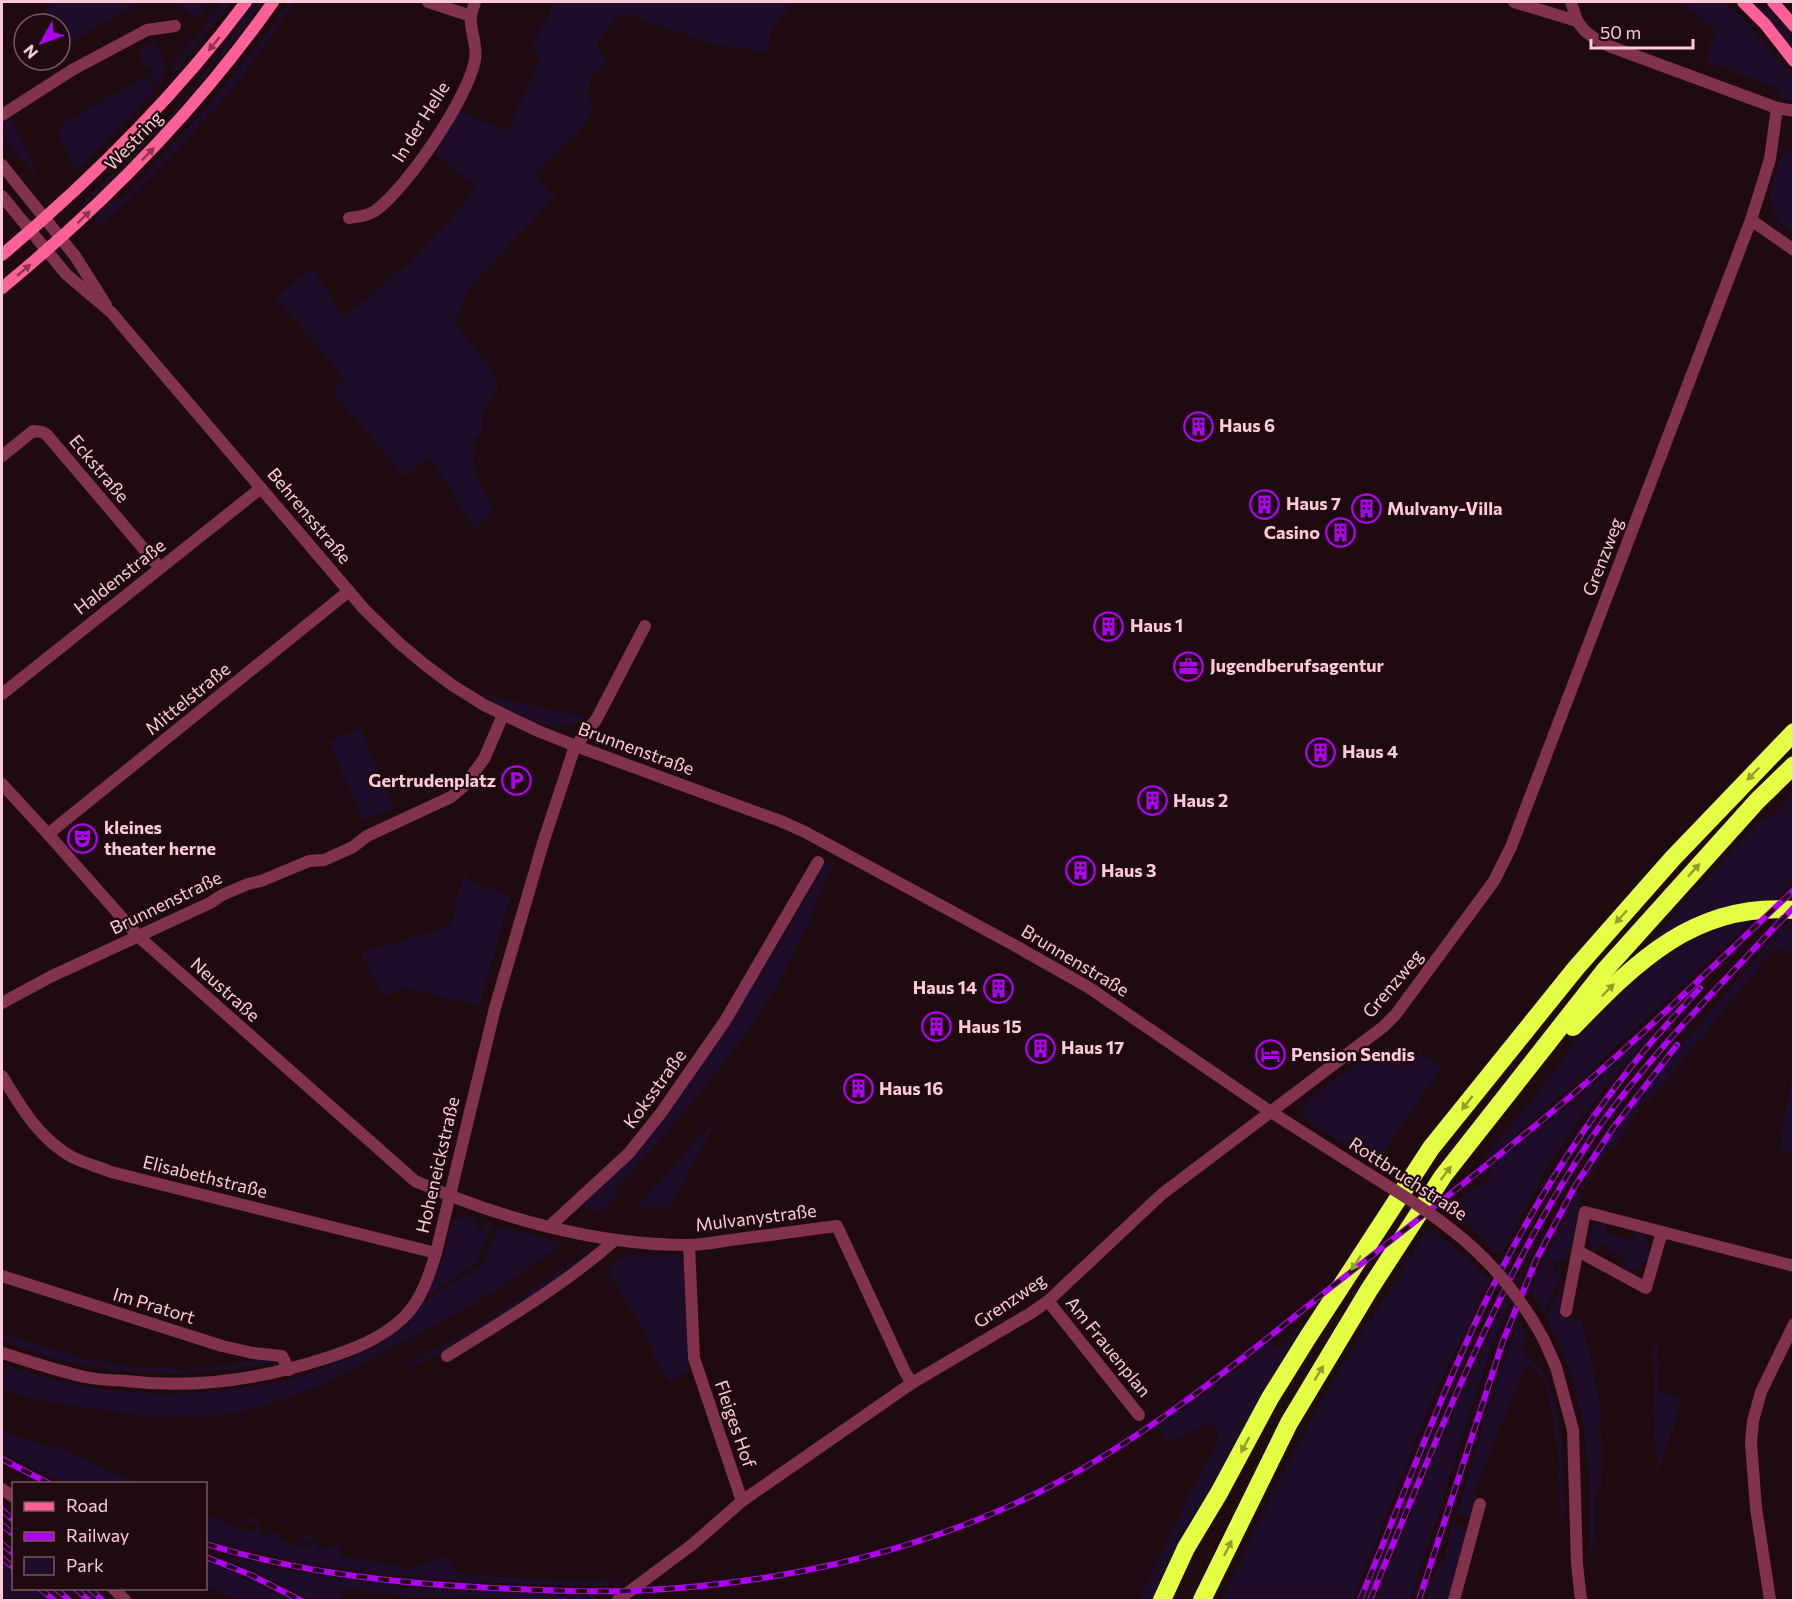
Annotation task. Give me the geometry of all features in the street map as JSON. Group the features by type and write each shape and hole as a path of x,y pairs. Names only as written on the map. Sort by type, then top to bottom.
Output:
{"highway":[{"path":"1162,1600 1186,1548 1219,1493 1270,1398 1431,1148 1576,968 1673,858 1794,732"},
{"path":"1202,1600 1289,1423 1363,1300 1443,1176 1613,962 1757,801 1794,765"},
{"path":"1521,1075 1543,1058 1617,982 1670,940 1703,923 1732,914 1760,910 1794,910"},
{"path":"1175,1600 1219,1493"}],"main road":[{"name":"Westring","path":"2,255 98,170 150,118 200,62 246,2"},
{"name":"Westring","path":"2,288 106,196 170,131 232,58 273,2"},
{"path":"1743,2 1765,24 1794,61"},
{"path":"1773,2 1794,26"}],"street":[{"path":"428,2 471,16"},
{"name":"In der Helle","path":"349,218 368,215 384,203 420,161 454,108 472,72 476,58 471,16 475,2"},
{"path":"1514,2 1577,21"},
{"path":"1571,2 1577,21 1585,31 1609,46 1777,108 1794,111"},
{"path":"2,115 72,70 147,30 175,26"},
{"name":"Grenzweg","path":"618,1600 693,1544 742,1501 912,1383 1048,1301 1162,1194 1390,1021 1494,881 1512,847 1751,220 1770,159 1777,108"},
{"name":"Behrensstraße","path":"2,165 92,280 112,313 349,591 379,623 424,664 468,696 503,715"},
{"name":"Behrensstraße","path":"2,196 66,274 112,313"},
{"path":"1751,220 1794,250"},
{"name":"Eckstraße","path":"2,456 33,431 47,435 160,568"},
{"name":"Haldenstraße","path":"2,694 261,488"},
{"name":"Mittelstraße","path":"48,834 349,591"},
{"name":"Hoheneickstraße","path":"2,1353 86,1377 156,1384 209,1384 289,1370 369,1342 387,1332 405,1316 419,1297 436,1253 495,1008 543,843 576,746 596,720 645,626"},
{"name":"Brunnenstraße","path":"2,1003 52,976 139,937 222,895 309,861 324,860 353,847 367,836 451,797 463,787 484,759 503,715 576,746 805,832 1088,987 1270,1112"},
{"name":"Neustraße","path":"2,784 139,937 415,1181 449,1196"},
{"name":"Koksstraße","path":"549,1227 629,1153 661,1113 725,1021 818,862"},
{"name":"Elisabethstraße","path":"2,1076 25,1112 47,1140 73,1157 111,1172 436,1253"},
{"name":"Rottbruchstraße","path":"1270,1112 1420,1205 1467,1240 1510,1285 1527,1310 1544,1340 1559,1375 1573,1430 1577,1564 1581,1600"},
{"path":"449,1196 549,1227"},
{"path":"1566,1311 1585,1212 1794,1266"},
{"name":"Mulvanystraße","path":"549,1227 615,1240 689,1245 837,1226 912,1383"},
{"path":"1578,1251 1646,1288 1662,1232"},
{"path":"447,1356 562,1282 589,1263 615,1240"},
{"name":"Fleiges Hof","path":"689,1245 694,1358 742,1501"},
{"name":"Im Pratort","path":"2,1276 222,1346 253,1353 282,1356 289,1370"},
{"name":"Am Frauenplan","path":"1048,1301 1139,1415"},
{"path":"1770,1600 1756,1508 1751,1443 1753,1421 1761,1392 1794,1324"},
{"path":"1454,1600 1480,1504"}],"green space":[{"path":"51,2 141,2 72,41 72,12 45,12"},
{"path":"177,2 211,2 197,20"},
{"path":"223,2 231,2 173,75 171,69 173,65"},
{"path":"254,2 263,2 200,84 131,160 81,209 79,206 141,145 185,97 214,61"},
{"path":"288,2 295,2 249,67 219,104 104,223 97,225 93,221 109,204 120,200 135,185 205,108 262,40"},
{"path":"554,2 793,3 772,30 767,53 714,44 625,14 617,17 596,44 607,64 590,78 588,97 592,108 587,120 578,132 535,174 554,197 469,289 454,324 493,374 497,390 481,413 484,431 474,439 473,466 494,512 475,529 430,457 405,477 332,391 345,379 276,298 312,267 343,317 406,266 451,219 476,186 434,154 460,111 507,132 541,57 532,48"},
{"path":"1680,2 1726,2 1749,25 1790,74 1793,80 1793,102 1782,99 1775,87 1707,62 1707,56 1717,31"},
{"path":"1764,6 1788,30 1793,49 1760,10"},
{"path":"153,42 165,70 158,87 150,75 154,72 151,68 148,70 137,51"},
{"path":"146,76 155,90 76,171 57,134 67,121"},
{"path":"10,117 37,171 34,174 2,134 2,124"},
{"path":"1783,152 1793,153 1793,233 1782,224 1772,205 1772,186"},
{"path":"484,696 584,717 573,724 561,727 534,722"},
{"path":"360,728 394,808 363,821 329,741"},
{"path":"1793,789 1793,882 1772,902 1651,944 1651,941 1715,869 1763,818 1773,814 1781,807"},
{"path":"831,858 834,860 808,923 777,985 760,1013 722,1066 616,1189 619,1194 601,1212 585,1208 585,1202 625,1165 668,1115 718,1041 782,939 826,862 828,863"},
{"path":"465,871 470,881 510,896 479,1007 405,987 383,997 361,953 450,926"},
{"path":"1753,920 1585,1075 1484,1163 1482,1161 1548,1080 1584,1030 1622,991 1655,963 1691,940 1710,931"},
{"path":"1790,920 1793,921 1793,953 1774,949 1649,1102 1645,1101 1614,1149 1611,1147 1582,1191 1566,1261 1554,1261 1553,1268 1560,1271 1561,1277 1544,1313 1530,1291 1573,1200 1617,1127 1656,1076"},
{"path":"1654,1029 1582,1116 1547,1168 1500,1256 1473,1229 1447,1209 1493,1175 1489,1169 1580,1096"},
{"path":"1381,1051 1408,1067 1418,1053 1442,1067 1384,1152 1366,1158 1310,1123 1304,1109 1308,1100 1366,1056"},
{"path":"1793,1076 1793,1154 1779,1149"},
{"path":"718,1117 669,1209 636,1208"},
{"path":"464,1216 478,1220 476,1228 484,1230 487,1222 492,1224 476,1263 427,1297 444,1255 450,1226"},
{"path":"1606,1222 1604,1232 1633,1240 1637,1230 1648,1240 1651,1250 1644,1263 1636,1269 1626,1270 1621,1268 1625,1259 1600,1243 1594,1252 1589,1242 1589,1233 1594,1226"},
{"path":"499,1226 562,1243 523,1272 461,1311 331,1380 278,1401 225,1414 167,1417 68,1405 2,1390 2,1370 9,1366 38,1376 78,1385 160,1394 233,1389 304,1375 371,1349 408,1323 424,1302 482,1265"},
{"path":"1429,1227 1465,1256 1489,1280 1433,1398 1352,1600 1221,1600 1278,1482 1331,1383"},
{"path":"1534,1248 1490,1351 1410,1600 1377,1600 1470,1377"},
{"path":"586,1249 588,1251 586,1258 470,1337 396,1372 492,1318 579,1257"},
{"path":"680,1255 686,1270 689,1371 669,1382 650,1349 653,1347 608,1271 616,1261 627,1256"},
{"path":"1564,1282 1558,1315 1580,1320 1592,1362 1601,1425 1601,1489 1596,1492 1595,1533 1589,1556 1589,1477 1585,1435 1571,1375 1546,1318"},
{"path":"1517,1319 1527,1335 1524,1343 1526,1356 1545,1375 1556,1409 1563,1467 1565,1510 1563,1533 1559,1461 1551,1411 1544,1379 1527,1363 1473,1497 1477,1498 1471,1518 1456,1514"},
{"path":"1304,1321 1232,1450 1157,1600 1139,1600 1190,1492 1220,1437 1211,1421 1168,1444 1157,1427 1219,1384 1270,1343 1279,1350"},
{"path":"2,1334 86,1359 141,1368 194,1369 272,1359 270,1363 216,1371 135,1372 81,1365 54,1358 2,1340"},
{"path":"1651,1345 1657,1347 1659,1391 1682,1398 1655,1483 1657,1470"},
{"path":"2,1432 57,1449 58,1447 134,1482 62,1482 2,1453"},
{"path":"207,1514 234,1527 254,1532 256,1525 242,1521 256,1516 263,1536 277,1532 280,1541 310,1548 311,1542 295,1539 311,1533 317,1551 340,1544 339,1556 411,1568 424,1565 434,1559 436,1561 446,1555 458,1574 570,1581 617,1579 610,1585 580,1586 479,1582 392,1575 299,1562 207,1539"},
{"path":"1469,1525 1447,1600 1427,1600 1438,1565 1444,1563 1452,1527"},
{"path":"210,1551 294,1572 406,1587 597,1597 593,1600 499,1600 499,1597 474,1595 418,1597 343,1588 341,1599 343,1600 312,1600"},
{"path":"207,1560 292,1600 236,1600 207,1586"},
{"path":"2,1563 12,1571 12,1590 35,1590 49,1600 2,1600"}],"railway":[{"path":"207,1544 305,1568 373,1578 514,1589 631,1591 738,1582 844,1562 947,1532 997,1512 1045,1489 1121,1446 1227,1370 1572,1095 1657,1020 1794,890"},
{"path":"1779,923 1794,907"},
{"path":"1370,1600 1436,1441 1489,1322 1564,1181 1602,1123 1644,1069 1783,918"},
{"path":"1360,1600 1447,1385 1496,1279 1534,1209 1599,1109 1623,1077 1700,988"},
{"path":"1419,1600 1503,1341 1536,1260 1575,1186 1613,1128 1677,1045"},
{"path":"2,1459 46,1482"},
{"path":"2,1510 12,1519"},
{"path":"2,1525 12,1533"},
{"path":"2,1544 12,1552"},
{"path":"207,1557 251,1575 300,1600"},
{"path":"2,1558 12,1566"},
{"path":"42,1590 54,1600"},
{"path":"57,1590 69,1600"},
{"path":"77,1590 88,1600"},
{"path":"91,1590 102,1600"}],"place":[{"name":"Haus 6","path":"1198,426"},
{"name":"Haus 7","path":"1265,504"},
{"name":"Mulvany-Villa","path":"1366,509"},
{"name":"Casino","path":"1341,533"},
{"name":"Haus 1","path":"1109,626"},
{"name":"Jugendberufsagentur","path":"1189,666"},
{"name":"Haus 4","path":"1321,752"},
{"name":"Gertrudenplatz","path":"517,781"},
{"name":"Haus 2","path":"1152,801"},
{"name":"kleines theater herne","path":"83,838"},
{"name":"Haus 3","path":"1080,871"},
{"name":"Haus 14","path":"998,988"},
{"name":"Haus 15","path":"937,1027"},
{"name":"Haus 17","path":"1040,1048"},
{"name":"Pension Sendis","path":"1270,1055"},
{"name":"Haus 16","path":"858,1089"}]}
